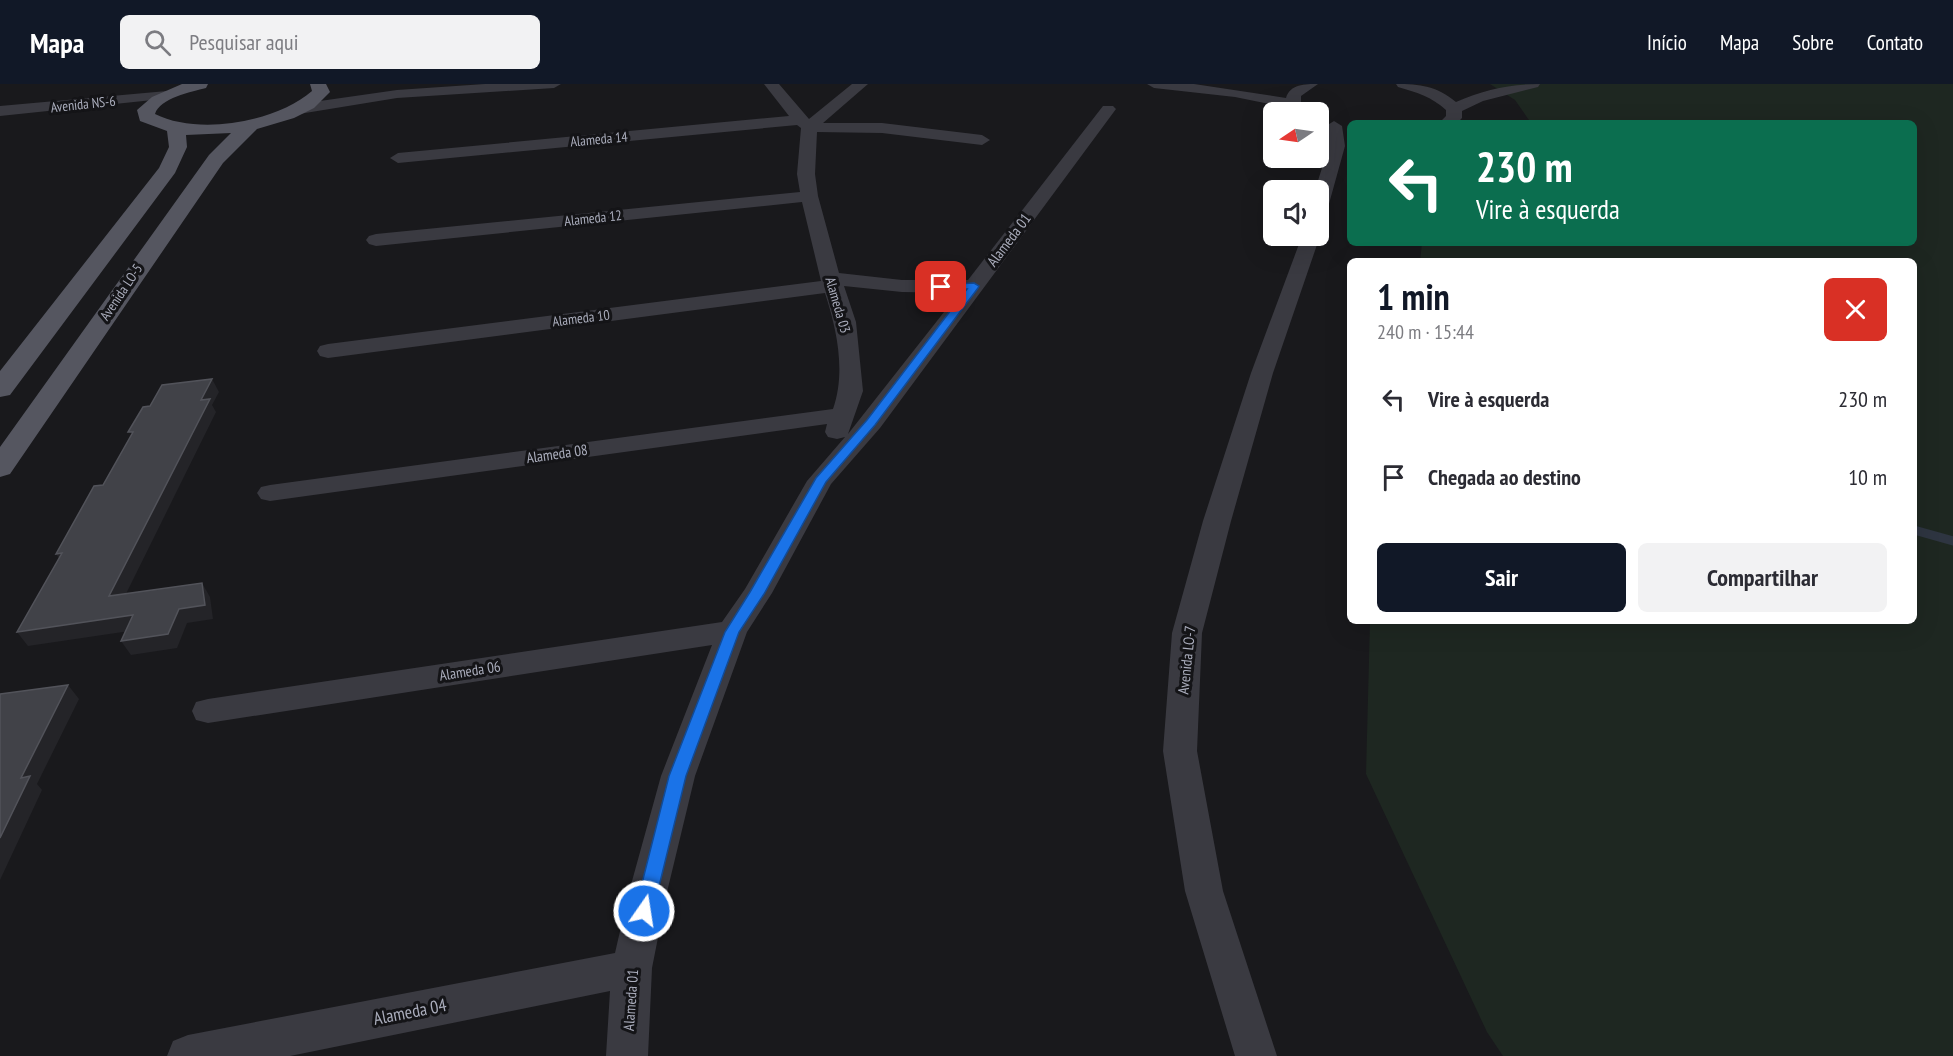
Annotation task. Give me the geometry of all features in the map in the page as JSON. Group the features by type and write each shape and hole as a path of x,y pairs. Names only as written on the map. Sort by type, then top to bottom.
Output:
{"main road":[{"path":"200,84 166,95 140,117 155,124 176,129 198,130 251,124 299,109 314,100 321,92 318,84"},
{"name":"Avenida LO-5","path":"0,468 216,159 251,124"},
{"path":"0,389 168,168 178,147 176,129"}],"street":[{"path":"81,102 124,90 130,84"},
{"path":"318,84 327,84"},
{"path":"299,109 397,94 554,84"},
{"path":"771,84 809,122 861,84"},
{"path":"1154,84 1235,93 1273,102"},
{"path":"1263,84 1306,86"},
{"path":"1407,84 1439,96 1478,98 1533,84"},
{"path":"1296,102 1293,95 1306,86"},
{"name":"Avenida NS-6","path":"0,111 48,99 81,102 166,95"},
{"path":"1439,96 1451,116 1478,98"},
{"name":"Avenida NS-6","path":"0,125 81,102"},
{"name":"Alameda 01","path":"627,1056 632,968 648,892 678,776 732,632 757,594 820,481 871,423 1108,109"},
{"name":"Alameda 14","path":"399,158 809,122 854,129 882,128 982,140"},
{"name":"Alameda 03","path":"809,122 806,174 809,196 845,322 850,358 851,391 820,481"},
{"path":"1329,180 1338,146 1334,125"},
{"path":"1331,174 1347,169"},
{"name":"Alameda 12","path":"376,240 809,196"},
{"name":"Avenida LO-7","path":"1256,1056 1204,891 1180,751 1187,633 1217,521 1259,384 1307,246"},
{"name":"Alameda 10","path":"328,351 832,282 925,288 974,286"},
{"name":"Alameda 08","path":"270,493 843,416"},
{"name":"Alameda 06","path":"208,711 732,632"},
{"name":"Alameda 04","path":"188,1056 632,968"}],"shaded area":[{"path":"1490,84 1953,84 1953,1056 1503,1056 1487,1032 1366,774 1370,624 1917,624 1917,258 1420,258 1422,246 1917,246 1917,120 1529,120 1515,100"}],"building":[{"path":"212,379 201,400 210,399 109,596 202,583 205,605 179,609 168,634 121,641 133,615 17,632 62,553 56,554 94,486 103,485 133,432 128,432 143,407 150,406 162,385"},
{"path":"68,685 21,778 30,776 0,838 0,694"}],"waterway":[{"path":"1917,531 1953,541"}],"route":[{"path":"644,911 678,776 732,632 757,594 820,481 871,423 974,286 941,287"}]}
